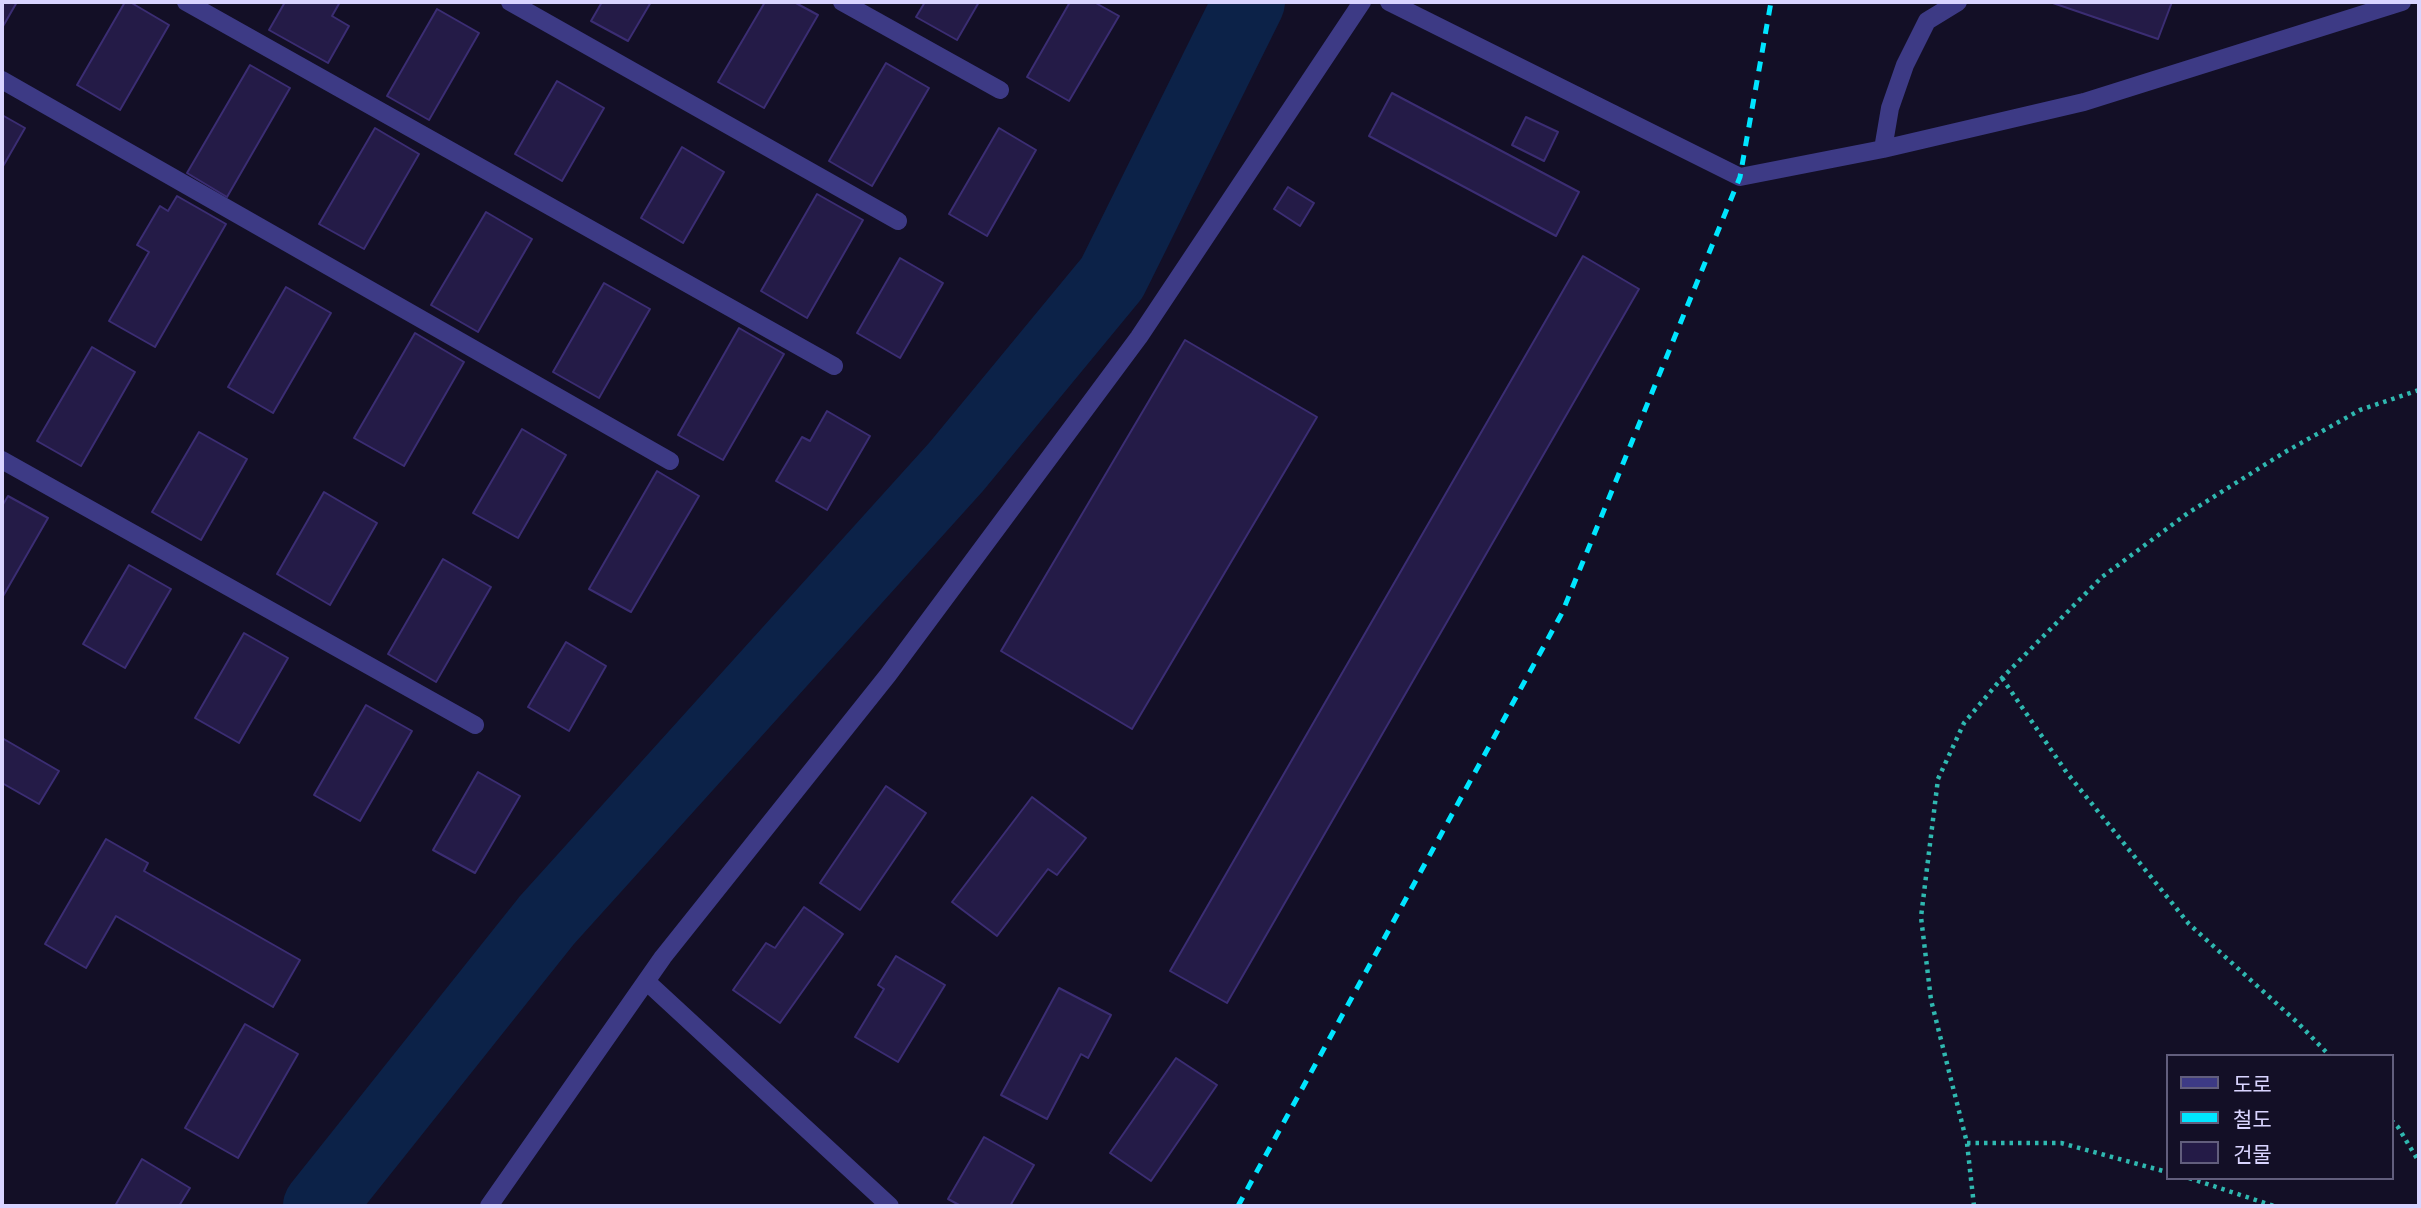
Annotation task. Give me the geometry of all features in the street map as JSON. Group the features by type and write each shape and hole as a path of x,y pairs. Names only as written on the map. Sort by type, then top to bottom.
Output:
{"street":[{"path":"186,2 834,366"},
{"path":"510,2 898,221"},
{"path":"842,2 1000,90"},
{"path":"489,1206 663,957 888,675 1131,348 1362,2"},
{"path":"1389,2 1740,177 1883,149 2084,102 2402,2"},
{"path":"1883,149 1890,108 1905,65 1927,20 1958,2"},
{"path":"2,80 670,461"},
{"path":"2,460 475,725"},
{"path":"646,981 890,1206"}],"path":[{"path":"1974,1206 1967,1143 1931,1000 1921,917 1938,779 1964,723 2002,678 2102,577 2188,513 2285,452 2360,410 2419,390"},
{"path":"2002,678 2067,773 2189,924 2298,1023 2328,1054"},
{"path":"2393,1122 2419,1162"},
{"path":"1967,1143 2061,1143 2166,1172"},
{"path":"2195,1180 2274,1206"}],"building":[{"path":"2,2 17,2 2,28"},
{"path":"125,2 130,2 169,25 120,110 77,85"},
{"path":"285,2 340,2 332,16 349,26 328,63 269,30"},
{"path":"602,2 651,2 628,41 591,21"},
{"path":"765,2 794,2 818,15 764,108 718,82"},
{"path":"925,2 979,2 957,40 916,17"},
{"path":"1070,2 1094,2 1119,16 1069,101 1027,77"},
{"path":"2050,2 2172,2 2158,39"},
{"path":"437,9 479,33 429,120 387,96"},
{"path":"886,63 929,88 872,186 829,161"},
{"path":"250,65 290,88 227,197 187,173"},
{"path":"557,81 604,108 562,181 515,154"},
{"path":"1392,93 1579,192 1556,236 1369,136"},
{"path":"2,115 25,128 2,168"},
{"path":"1526,117 1558,132 1544,161 1512,145"},
{"path":"375,128 419,154 364,249 319,224"},
{"path":"999,128 1036,150 987,236 949,214"},
{"path":"682,147 724,172 683,243 641,218"},
{"path":"1288,187 1314,203 1300,226 1274,209"},
{"path":"817,194 863,220 807,318 761,291"},
{"path":"177,196 226,224 155,347 109,321 149,252 137,245 160,206 168,211"},
{"path":"486,212 532,239 478,332 431,305"},
{"path":"1583,256 1639,289 1227,1003 1170,971"},
{"path":"900,258 943,283 900,358 857,333"},
{"path":"604,283 650,309 599,398 553,372"},
{"path":"286,287 331,313 273,413 228,387"},
{"path":"739,328 784,354 723,460 678,435"},
{"path":"415,333 464,362 404,466 354,438"},
{"path":"1185,340 1317,417 1132,729 1001,651"},
{"path":"92,347 135,372 81,466 37,441"},
{"path":"827,411 870,436 827,510 776,481 802,437 810,441"},
{"path":"522,429 566,455 518,538 473,513"},
{"path":"199,432 247,459 201,540 152,512"},
{"path":"657,471 699,496 631,612 589,589"},
{"path":"324,492 377,523 330,605 277,574"},
{"path":"8,496 48,518 2,598 2,506"},
{"path":"443,559 491,587 436,682 388,654"},
{"path":"129,565 171,589 125,668 83,644"},
{"path":"244,633 288,658 239,743 195,718"},
{"path":"566,642 606,666 569,731 528,707"},
{"path":"366,705 412,731 360,821 314,795"},
{"path":"2,738 59,771 39,804 2,783"},
{"path":"478,772 520,796 475,873 433,850"},
{"path":"886,786 926,813 860,910 820,883"},
{"path":"1032,797 1086,838 1057,875 1048,869 997,936 952,902"},
{"path":"106,839 148,863 144,871 300,960 273,1007 116,916 86,968 45,944"},
{"path":"804,907 843,934 780,1023 733,990 766,943 775,948"},
{"path":"896,956 945,985 898,1062 855,1037 884,989 878,985"},
{"path":"1059,988 1111,1015 1088,1058 1081,1054 1047,1119 1001,1095"},
{"path":"245,1024 298,1054 238,1158 185,1128"},
{"path":"1176,1058 1217,1085 1151,1181 1110,1153"},
{"path":"984,1137 1034,1165 1010,1206 961,1206 948,1199"},
{"path":"142,1159 190,1188 179,1206 115,1206"}],"waterway":[{"path":"319,1206 547,920 956,467 1112,278 1249,2"}],"railway":[{"path":"1238,1206 1562,613 1740,177 1771,2"}]}
